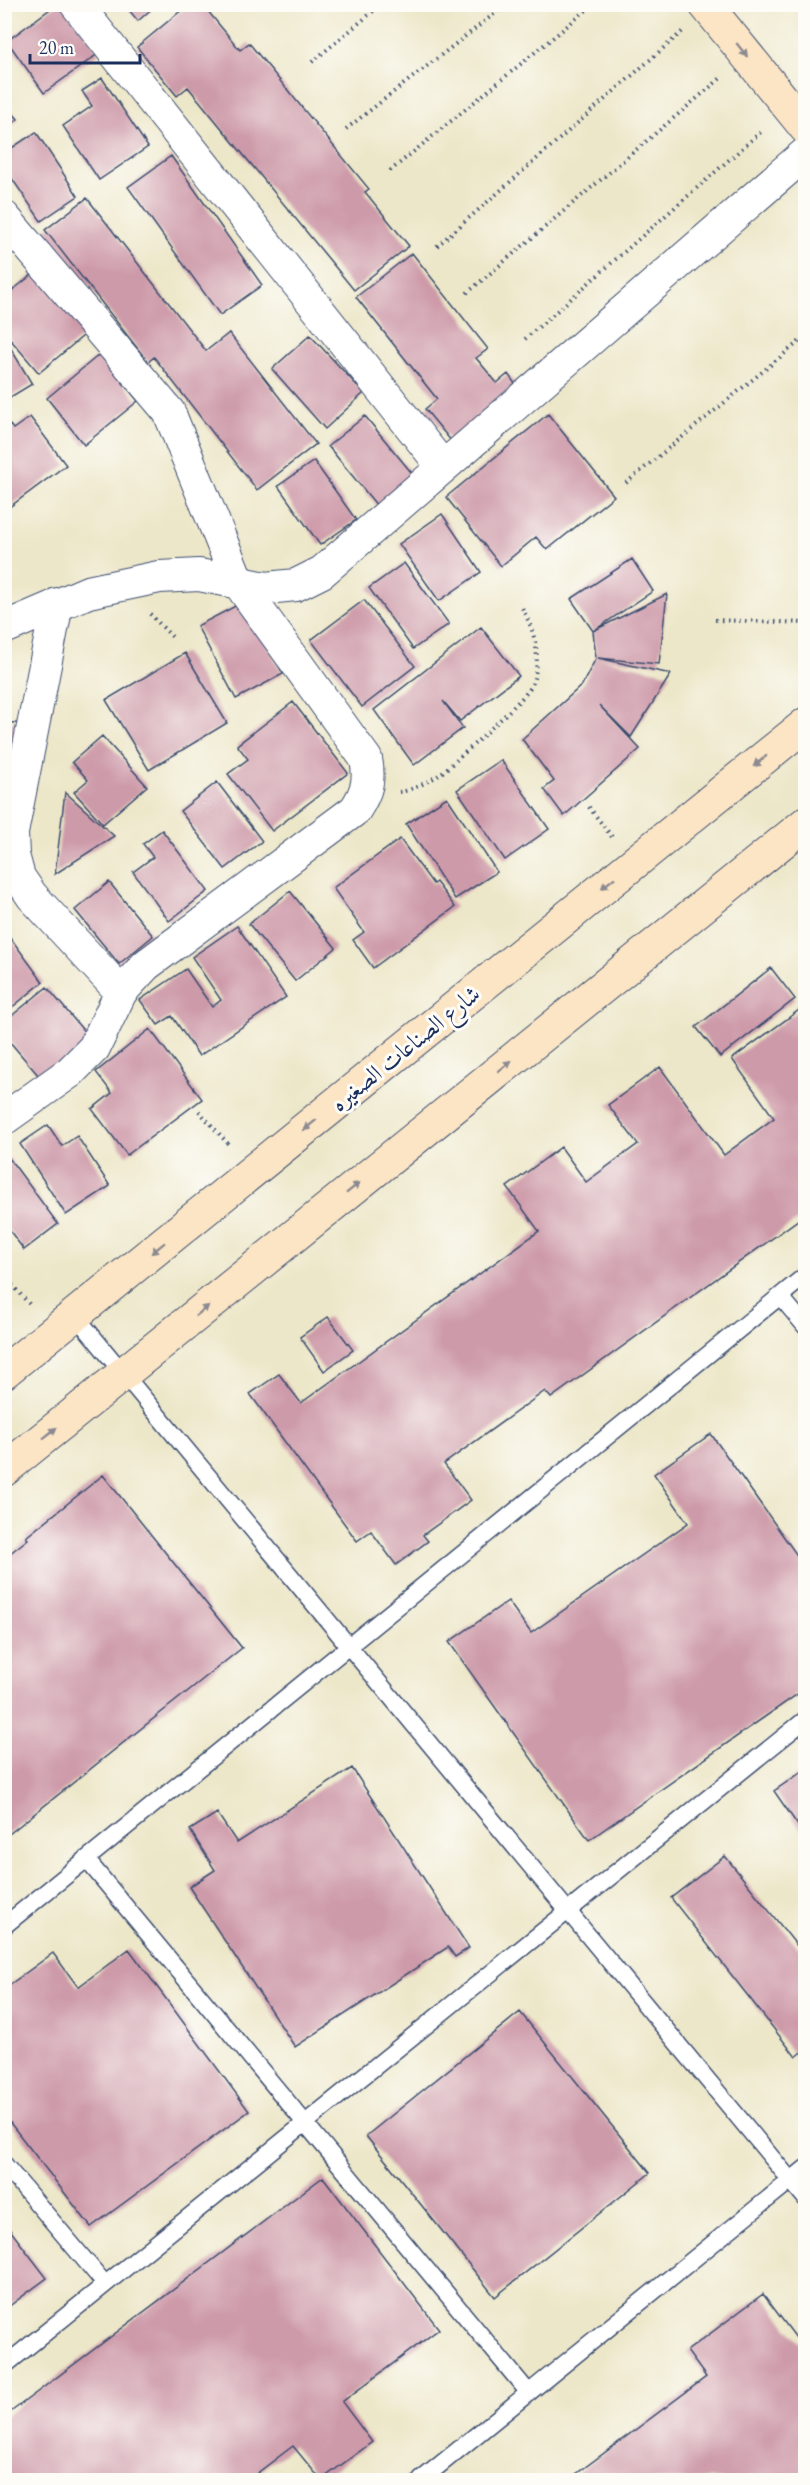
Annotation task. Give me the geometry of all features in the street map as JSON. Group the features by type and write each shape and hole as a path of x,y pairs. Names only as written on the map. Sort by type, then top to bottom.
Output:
{"street":[{"path":"76,4 443,467"},
{"path":"707,7 797,117"},
{"path":"4,628 88,592 159,577 199,575 266,588 296,585 322,572 806,153"},
{"path":"4,217 169,412 238,582 366,759 369,777 365,795 355,810 146,965 121,992 94,1048 70,1072 4,1119"},
{"path":"57,604 12,832 13,855 19,877 32,896 121,992"},
{"name":"شارع الصناعات الصغيره","path":"4,1372 806,724"},
{"path":"4,1470 806,823"}],"lane":[{"path":"4,1926 806,1275"},
{"path":"780,1296 806,1327"},
{"path":"75,1315 806,2199"},
{"path":"4,2366 806,1719"},
{"path":"86,1860 529,2393"},
{"path":"4,2164 105,2284"},
{"path":"421,2481 806,2168"}],"path":[{"path":"312,62 382,4"},
{"path":"346,129 507,4"},
{"path":"390,171 594,4"},
{"path":"437,246 707,7"},
{"path":"467,293 747,56"},
{"path":"525,339 797,117"},
{"path":"626,483 806,336"},
{"path":"365,795 404,791 439,775 530,690 536,668 537,646 531,624 520,604"},
{"path":"715,620 806,623"},
{"path":"199,1111 252,1171"}],"building":[{"path":"57,4 64,4 99,53 44,93 7,41"},
{"path":"124,4 157,4 138,21"},
{"path":"189,4 202,4 240,50 249,43 369,189 365,192 409,246 354,290 188,87 177,96 137,47"},
{"path":"102,78 148,147 99,180 63,126 92,106 82,91"},
{"path":"4,103 18,119 4,131"},
{"path":"36,132 78,196 41,221 4,167 4,153"},
{"path":"171,156 262,285 220,315 128,187"},
{"path":"87,198 206,351 229,333 316,444 257,490 154,357 148,362 45,230"},
{"path":"412,253 488,349 476,358 497,383 508,374 519,389 452,442 425,409 437,399 356,297"},
{"path":"38,270 89,331 39,373 4,332 4,297"},
{"path":"310,335 364,393 325,429 272,369"},
{"path":"4,337 32,384 4,401"},
{"path":"100,354 138,401 84,445 47,398"},
{"path":"548,414 614,496 547,550 536,537 501,566 446,497"},
{"path":"365,416 415,477 378,507 328,446"},
{"path":"30,417 66,465 4,511 4,430 10,425 13,429"},
{"path":"314,461 356,520 320,545 278,486"},
{"path":"442,514 481,572 439,601 399,544"},
{"path":"632,559 653,591 593,631 571,599"},
{"path":"404,563 449,624 413,649 369,588"},
{"path":"667,594 659,664 598,658 671,674 631,737 599,705 640,749 564,816 544,789 554,781 522,739 582,685 596,658 593,631"},
{"path":"364,600 415,666 362,707 311,640"},
{"path":"245,601 283,674 236,699 197,626"},
{"path":"481,627 519,676 460,721 443,701 463,728 414,765 374,710"},
{"path":"185,653 227,723 149,770 106,700"},
{"path":"293,702 348,773 272,831 228,774 248,759 237,745"},
{"path":"4,722 25,724 4,848"},
{"path":"102,736 147,786 103,824 74,792 88,780 72,762"},
{"path":"501,760 549,829 505,860 457,790"},
{"path":"217,782 262,841 225,869 180,811"},
{"path":"65,792 114,836 55,874"},
{"path":"447,797 497,872 455,899 406,824"},
{"path":"162,830 208,891 169,921 133,872 153,857 143,844"},
{"path":"400,839 433,884 436,882 455,907 373,968 353,940 364,932 333,888"},
{"path":"109,882 153,936 119,964 75,910"},
{"path":"290,891 336,948 295,981 249,924"},
{"path":"237,926 286,997 199,1056 172,1016 158,1025 140,1000 186,969 212,1007 221,1000 192,957"},
{"path":"4,929 43,982 4,1014"},
{"path":"771,968 795,999 720,1057 696,1027"},
{"path":"47,987 92,1041 44,1082 4,1035 4,1022"},
{"path":"806,1005 806,1214 551,1398 545,1391 444,1464 471,1500 423,1535 428,1541 396,1565 371,1531 357,1541 250,1394 279,1374 301,1403 539,1231 507,1187 561,1147 586,1182 638,1144 608,1105 660,1067 724,1155 774,1118 732,1059"},
{"path":"150,1029 202,1099 127,1155 92,1109 112,1093 96,1072"},
{"path":"48,1125 62,1146 77,1136 110,1186 66,1215 20,1144"},
{"path":"9,1158 58,1224 24,1250 4,1223 4,1161"},
{"path":"328,1317 353,1350 324,1371 300,1337"},
{"path":"711,1434 806,1568 806,1688 589,1840 449,1642 508,1601 531,1633 688,1523 654,1474"},
{"path":"103,1475 242,1648 4,1838 4,1558 28,1539 26,1537"},
{"path":"352,1768 469,1948 455,1957 448,1947 295,2047 189,1887 215,1870 190,1830 217,1813 237,1843"},
{"path":"806,1769 806,1837 774,1791"},
{"path":"725,1856 806,1957 806,2049 796,2057 671,1898"},
{"path":"129,1949 249,2111 91,2227 4,2115 4,1989 53,1953 78,1987"},
{"path":"520,2012 650,2173 495,2297 366,2136"},
{"path":"323,2177 439,2329 342,2402 372,2442 321,2480 293,2446 248,2480 4,2480 4,2417"},
{"path":"4,2222 47,2278 4,2310"},
{"path":"763,2294 806,2351 806,2480 568,2480 706,2377 687,2351"}]}
